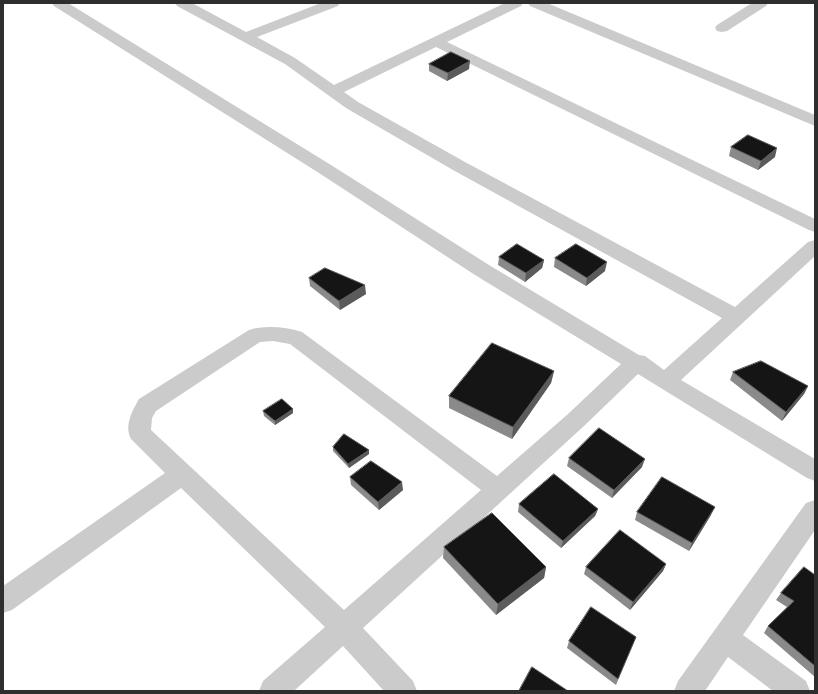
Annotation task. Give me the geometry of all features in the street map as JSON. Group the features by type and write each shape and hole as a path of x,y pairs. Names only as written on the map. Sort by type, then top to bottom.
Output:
{"street":[{"path":"59,3 325,169 482,270 667,380 815,471"},
{"path":"182,3 290,61 352,105 459,166 737,317"},
{"path":"245,37 333,3"},
{"path":"333,91 516,3"},
{"path":"535,3 815,121"},
{"path":"722,28 761,3"},
{"path":"437,42 575,111 815,226"},
{"path":"667,380 815,246"},
{"path":"403,691 344,628 183,473 139,433 141,418 147,405 256,335 273,334 295,337 498,490"},
{"path":"273,691 576,420 637,362"},
{"path":"3,602 183,473"},
{"path":"688,691 815,510"},
{"path":"725,638 796,691"}],"building":[{"path":"451,52 470,61 448,73 429,64"},
{"path":"748,135 777,148 761,161 731,147"},
{"path":"517,244 544,260 526,273 499,257"},
{"path":"576,244 607,262 587,278 555,258"},
{"path":"325,268 365,285 339,301 309,278"},
{"path":"492,343 554,371 513,427 449,396"},
{"path":"761,361 808,386 786,412 733,372"},
{"path":"282,399 293,409 275,421 263,411"},
{"path":"599,428 645,459 614,490 569,458"},
{"path":"344,434 369,450 348,464 333,447"},
{"path":"371,461 402,482 378,502 350,477"},
{"path":"554,474 598,509 563,541 519,504"},
{"path":"662,477 715,507 692,543 637,512"},
{"path":"492,513 546,567 498,604 444,547"},
{"path":"620,530 666,564 633,602 586,567"},
{"path":"804,567 815,575 815,666 768,626 794,601 781,593"},
{"path":"591,607 636,637 618,679 569,641"},
{"path":"532,667 568,691 519,691"}]}
